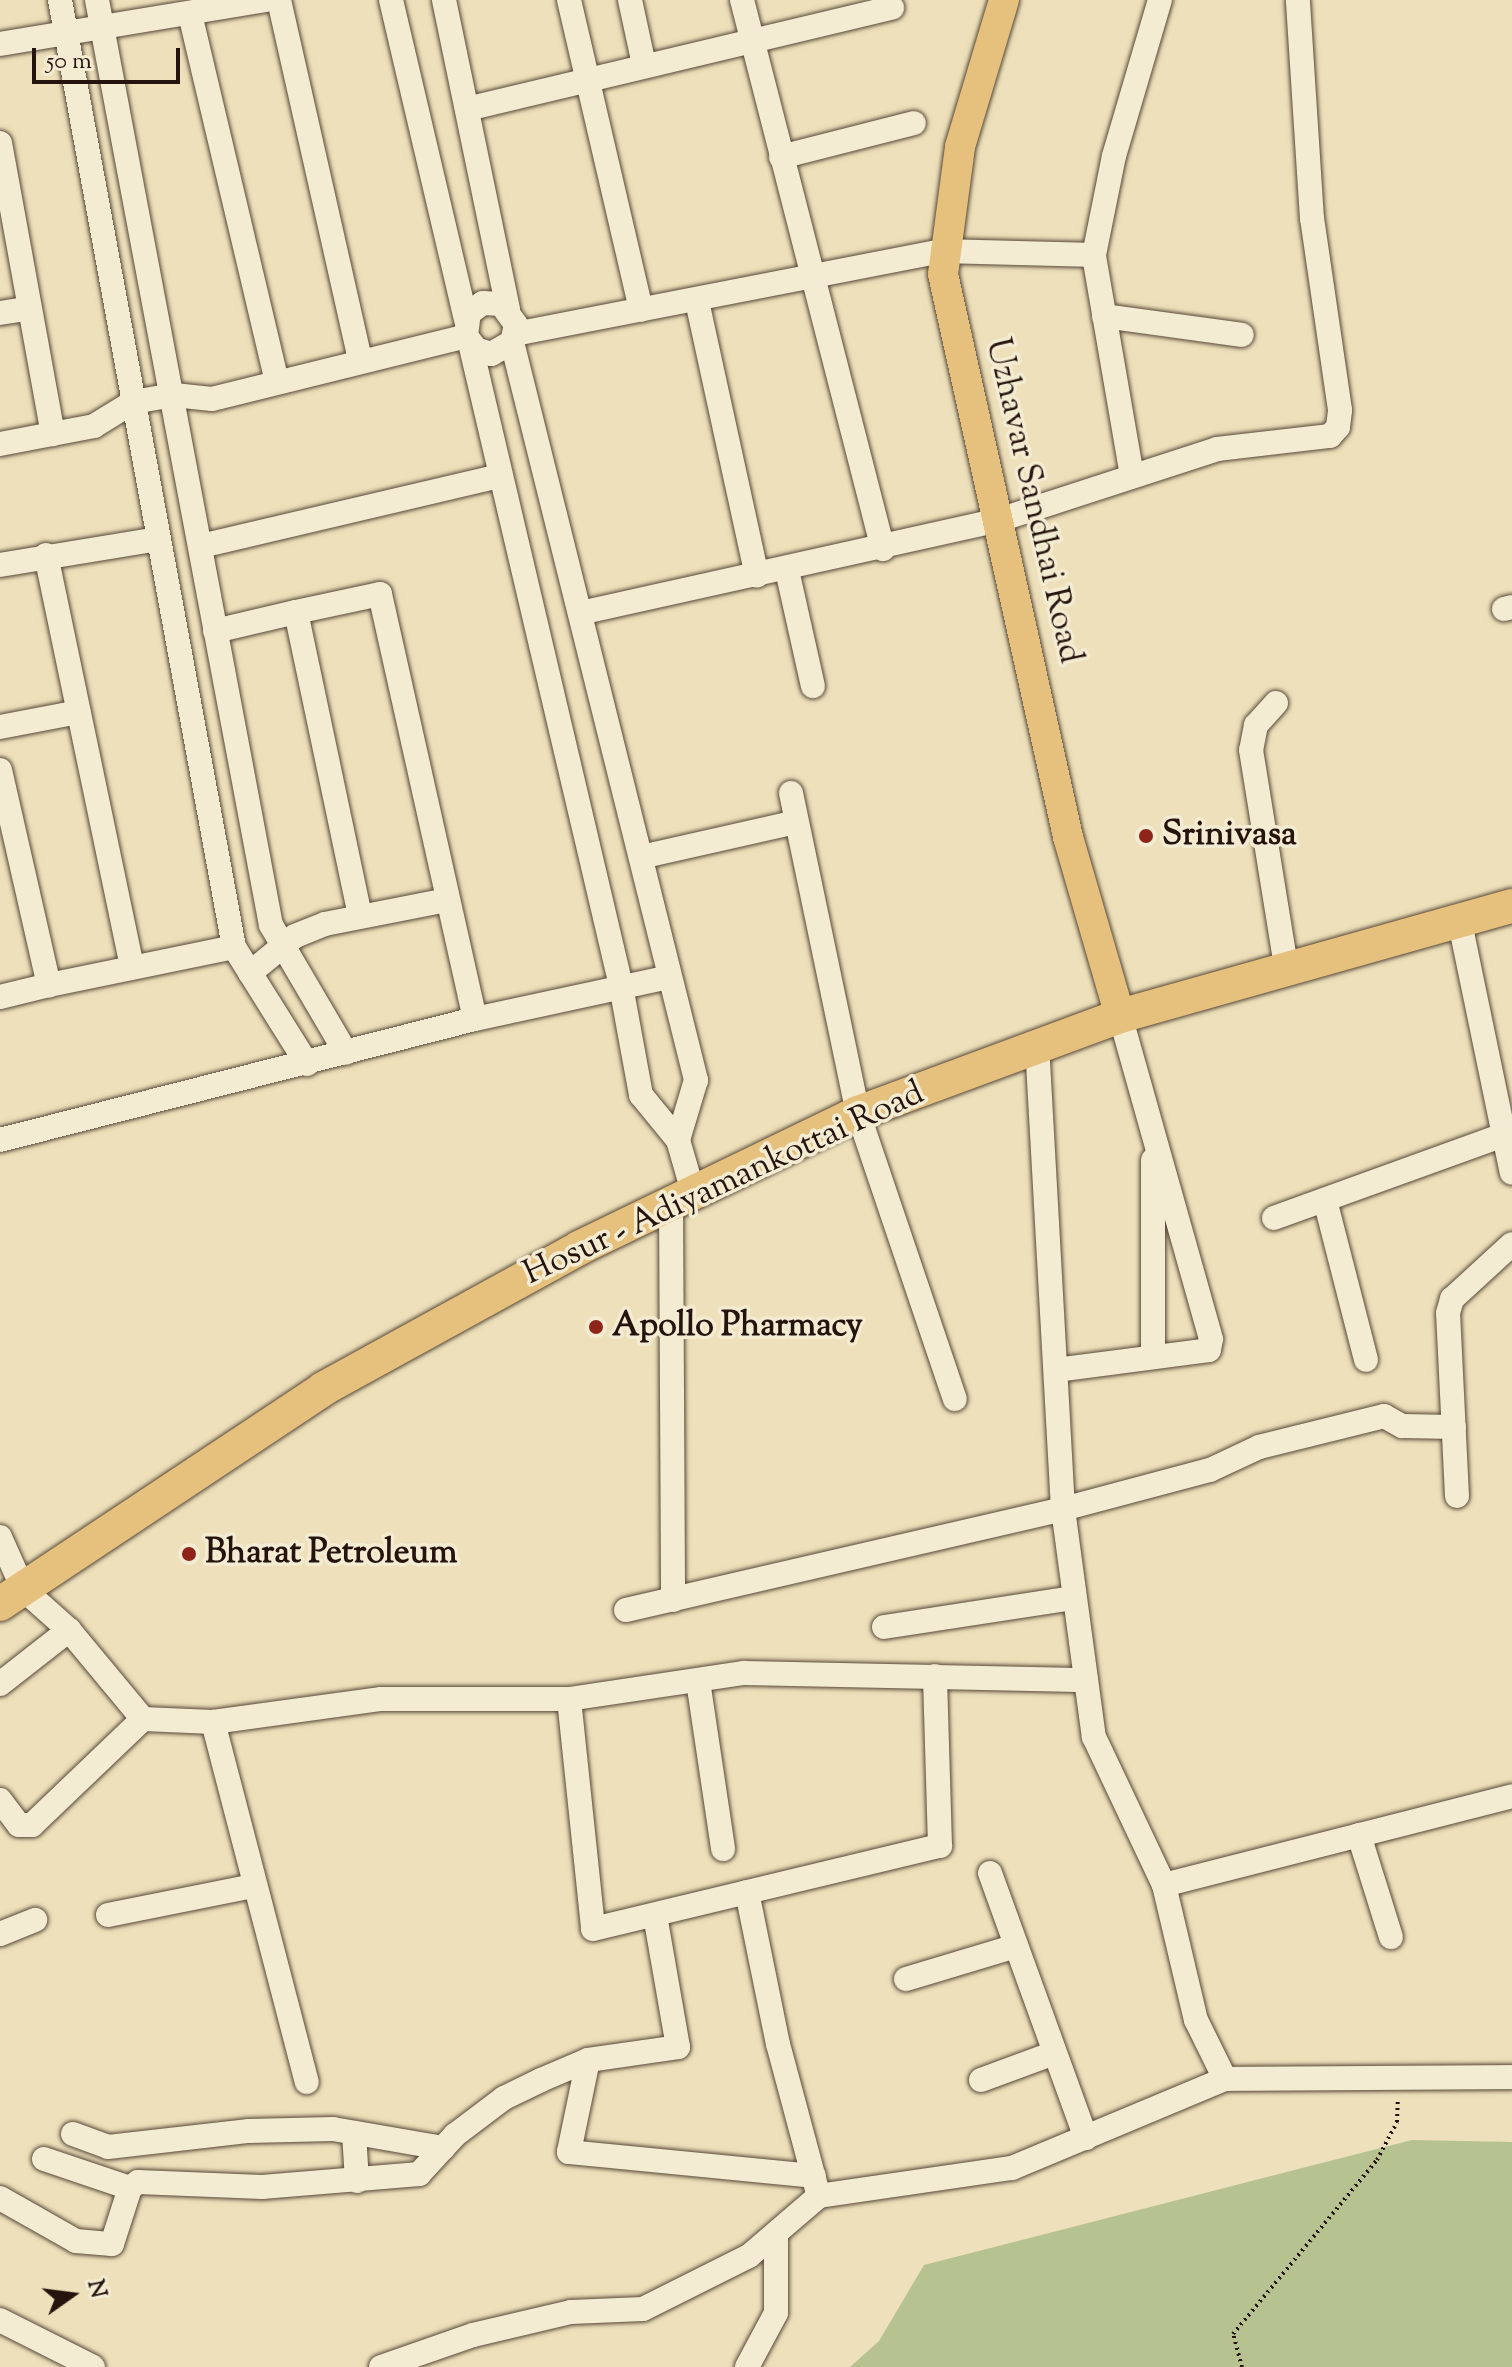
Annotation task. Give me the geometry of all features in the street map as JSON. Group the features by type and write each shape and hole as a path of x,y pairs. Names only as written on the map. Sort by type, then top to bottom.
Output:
{"highway":[{"name":"Hosur - Adiyamankottai Road","path":"11,1596 323,1389 682,1197 858,1113 1037,1044 1120,1016 1286,966 1512,906"}],"main road":[{"name":"Uzhavar Sandhai Road","path":"1004,0 960,147 943,251 943,274 1068,837 1120,1016"}],"street":[{"path":"60,0 234,947 307,1064"},
{"path":"97,0 174,395 267,904 282,947 346,1053"},
{"path":"0,44 67,36 266,0"},
{"path":"279,0 360,359"},
{"path":"391,0 499,476 621,986 641,1095 678,1140"},
{"path":"444,0 513,338 696,1080 678,1140 682,1197 673,1600"},
{"path":"569,0 641,310"},
{"path":"630,0 644,65"},
{"path":"742,0 809,277 883,549"},
{"path":"1132,476 1094,255 1114,156 1160,0"},
{"path":"580,613 883,549 999,520 1217,449 1309,442 1330,436 1338,427 1310,203 1298,0"},
{"path":"467,109 892,8"},
{"path":"190,14 277,382"},
{"path":"781,157 914,123"},
{"path":"0,143 7,221 30,308 53,434"},
{"path":"467,333 491,354 513,338 943,251 1094,255"},
{"path":"697,301 757,576"},
{"path":"0,444 94,426 133,402 174,395 212,399 467,333 483,303 508,309"},
{"path":"0,313 30,308"},
{"path":"1104,316 1242,335"},
{"path":"94,426 138,435 179,425 212,399"},
{"path":"201,546 499,476"},
{"path":"0,565 158,539"},
{"path":"46,555 132,965"},
{"path":"787,570 813,686"},
{"path":"215,631 380,594 475,1019"},
{"path":"296,612 360,916"},
{"path":"1276,703 1256,725 1251,750 1286,966"},
{"path":"0,727 79,712"},
{"path":"0,770 49,985"},
{"path":"791,793 858,1113 955,1399"},
{"path":"641,857 796,822"},
{"path":"250,973 295,936 360,916 447,900"},
{"path":"228,914 267,904"},
{"path":"1459,918 1512,1173"},
{"path":"0,997 132,965 234,947"},
{"path":"0,1140 475,1019 669,977"},
{"path":"1056,1370 1200,1353 1209,1350 1211,1339 1120,1016"},
{"path":"1037,1044 1063,1509 1094,1737 1164,1885 1196,2020 1225,2079"},
{"path":"1153,1130 1153,1357"},
{"path":"1274,1218 1506,1134"},
{"path":"1325,1200 1366,1360"},
{"path":"1457,1496 1448,1313 1452,1299 1512,1244"},
{"path":"626,1610 1063,1509 1210,1470 1259,1447 1384,1416 1402,1426 1454,1427"},
{"path":"0,1537 11,1596 69,1630 143,1719"},
{"path":"884,1627 1074,1598"},
{"path":"0,1684 69,1630"},
{"path":"0,1800 19,1825 32,1825 143,1719 213,1722 381,1699 569,1699 744,1673 1086,1680"},
{"path":"569,1699 593,1929 940,1846 935,1676"},
{"path":"698,1681 723,1849"},
{"path":"213,1722 253,1886 307,2082"},
{"path":"1164,1885 1512,1796"},
{"path":"1359,1835 1391,1937"},
{"path":"990,1873 1086,2138"},
{"path":"108,1915 253,1886"},
{"path":"747,1892 778,2044 816,2186"},
{"path":"0,2198 76,2241 112,2244 130,2188 138,2182 200,2188 357,2181 419,2174 443,2148 504,2098 588,2060 678,2047 655,1915"},
{"path":"0,1934 35,1920"},
{"path":"906,1979 1016,1946"},
{"path":"981,2080 1054,2053"},
{"path":"588,2060 569,2152 816,2186 1012,2168 1225,2079 1512,2077"},
{"path":"73,2134 108,2147 249,2131 354,2133 443,2148"},
{"path":"354,2133 357,2181"},
{"path":"44,2159 130,2188"},
{"path":"381,2367 473,2335 571,2312 643,2309 749,2256 776,2235 816,2186"},
{"path":"747,2367 776,2313 776,2235"},
{"path":"0,2320 93,2367"}],"path":[{"path":"1242,2367 1233,2334 1377,2160 1397,2122 1397,2080"}],"green space":[{"path":"1412,2140 1512,2142 1512,2367 850,2367 879,2341 924,2265"}],"place":[{"name":"Srinivasa","path":"1146,836"},
{"name":"Apollo Pharmacy","path":"596,1327"},
{"name":"Bharat Petroleum","path":"189,1554"}]}
